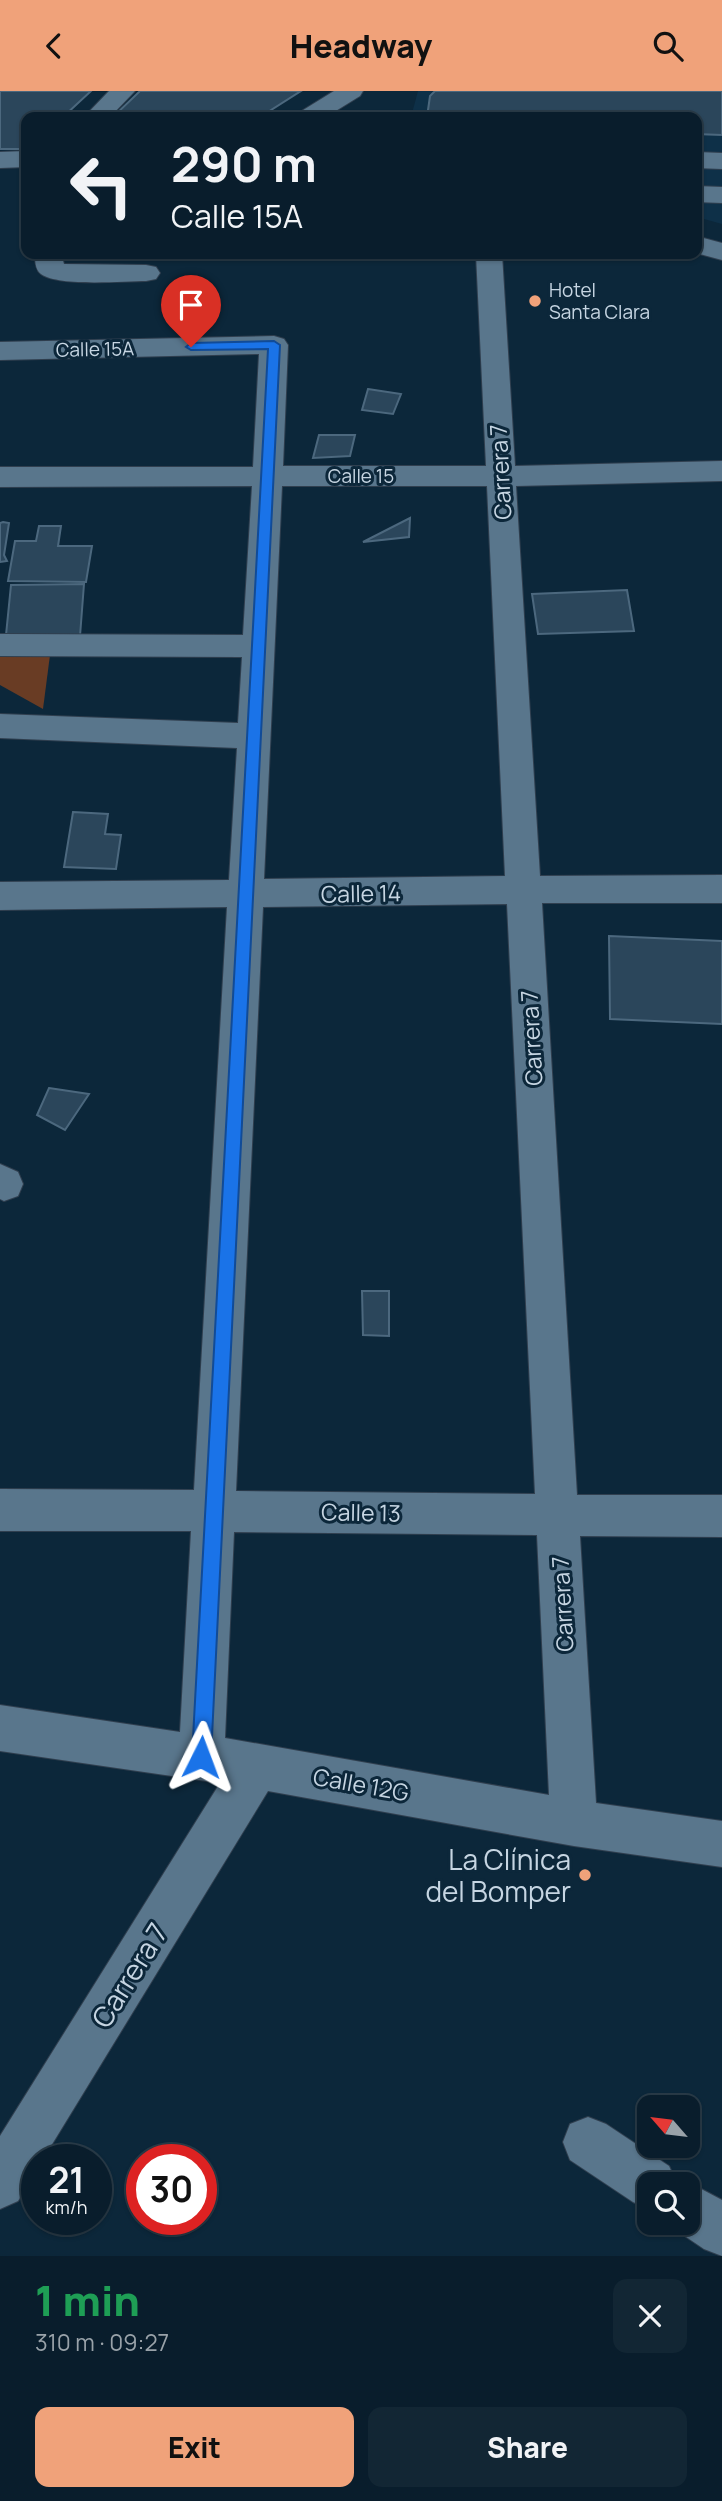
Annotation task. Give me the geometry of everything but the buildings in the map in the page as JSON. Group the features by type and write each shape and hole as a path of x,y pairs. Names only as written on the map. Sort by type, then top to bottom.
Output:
{"street":[{"path":"101,112 122,91"},
{"path":"317,112 351,91"},
{"path":"0,160 21,159"},
{"path":"702,160 722,161"},
{"path":"702,194 722,195"},
{"path":"702,246 722,252"},
{"path":"49,259 50,268 60,272 146,273"},
{"name":"Carrera 7","path":"489,259 574,1823"},
{"name":"Calle 15A","path":"0,351 274,345 267,476"},
{"name":"Calle 15","path":"0,477 500,476 722,471"},
{"path":"201,1757 267,476"},
{"path":"0,645 258,646"},
{"path":"0,726 254,736"},
{"name":"Calle 14","path":"0,896 245,895 523,888 722,889"},
{"name":"Calle 13","path":"0,1510 213,1509 722,1517"},
{"name":"Calle 12G","path":"0,1728 201,1757 574,1823 722,1844"},
{"name":"Carrera 7","path":"0,2183 257,1766"},
{"path":"588,2142 637,2175"},
{"path":"700,2216 722,2231"}],"shaded area":[{"path":"418,91 722,91 722,224 702,218 702,112 412,112"},
{"path":"50,655 43,709 0,685 0,657"}],"place":[{"name":"Hotel Santa Clara","path":"535,301"},
{"name":"La Clínica del Bomper","path":"585,1875"}],"route":[{"path":"191,347 274,345 201,1757"}]}
